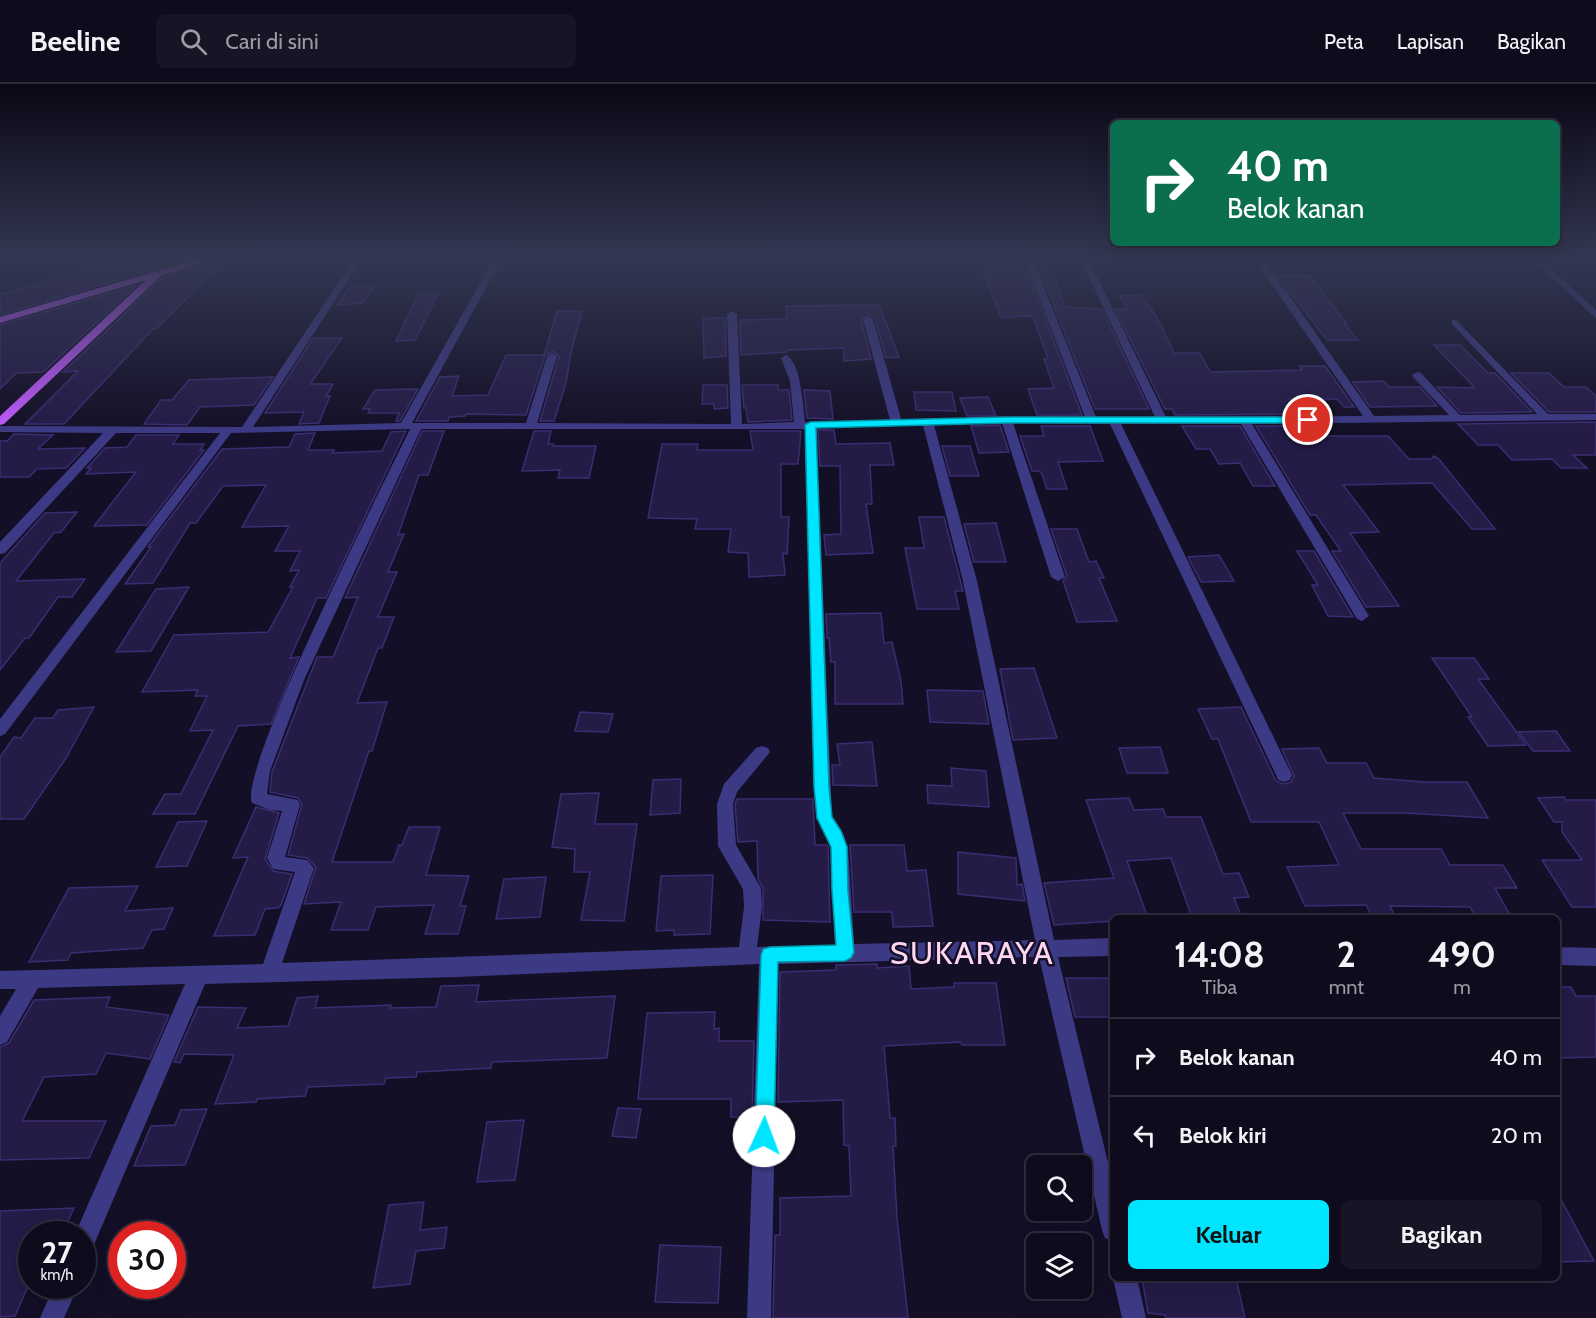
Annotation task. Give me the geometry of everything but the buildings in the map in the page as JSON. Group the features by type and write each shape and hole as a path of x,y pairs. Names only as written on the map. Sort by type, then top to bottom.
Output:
{"main road":[{"path":"0,422 112,318"}],"street":[{"path":"245,430 319,318"},
{"path":"270,972 305,868 301,865 279,864 276,858 292,805 270,803 258,798 262,771 297,680 411,426 467,318"},
{"path":"732,318 737,427"},
{"path":"1052,318 1092,421"},
{"path":"1113,318 1162,421"},
{"path":"1299,318 1370,419"},
{"path":"868,319 896,421"},
{"path":"1455,322 1545,417"},
{"path":"531,426 552,356"},
{"path":"786,358 795,381 805,425 824,818 836,836 839,847 845,952"},
{"path":"1417,375 1456,417"},
{"path":"0,429 245,430 411,426 737,427 896,421 1245,421 1596,417"},
{"path":"1006,420 1058,577"},
{"path":"927,421 970,581 1046,948 1110,1217"},
{"path":"1114,421 1284,775"},
{"path":"1245,421 1362,616"},
{"path":"0,550 113,429"},
{"path":"0,730 228,430"},
{"path":"747,955 753,907 752,888 727,846 725,804 730,789 762,752"},
{"path":"0,980 444,969 845,952 1110,948"},
{"path":"759,1318 770,955"},
{"path":"1560,956 1596,957"},
{"path":"93,1221 199,975"},
{"path":"0,1035 33,978"},
{"path":"1126,1281 1134,1318"},
{"path":"52,1318 60,1299"}],"district":[{"name":"SUKARAYA","path":"972,953"}],"route":[{"path":"764,1136 770,955 845,952 839,847 836,836 824,818 810,425 896,421 1308,420"}]}
